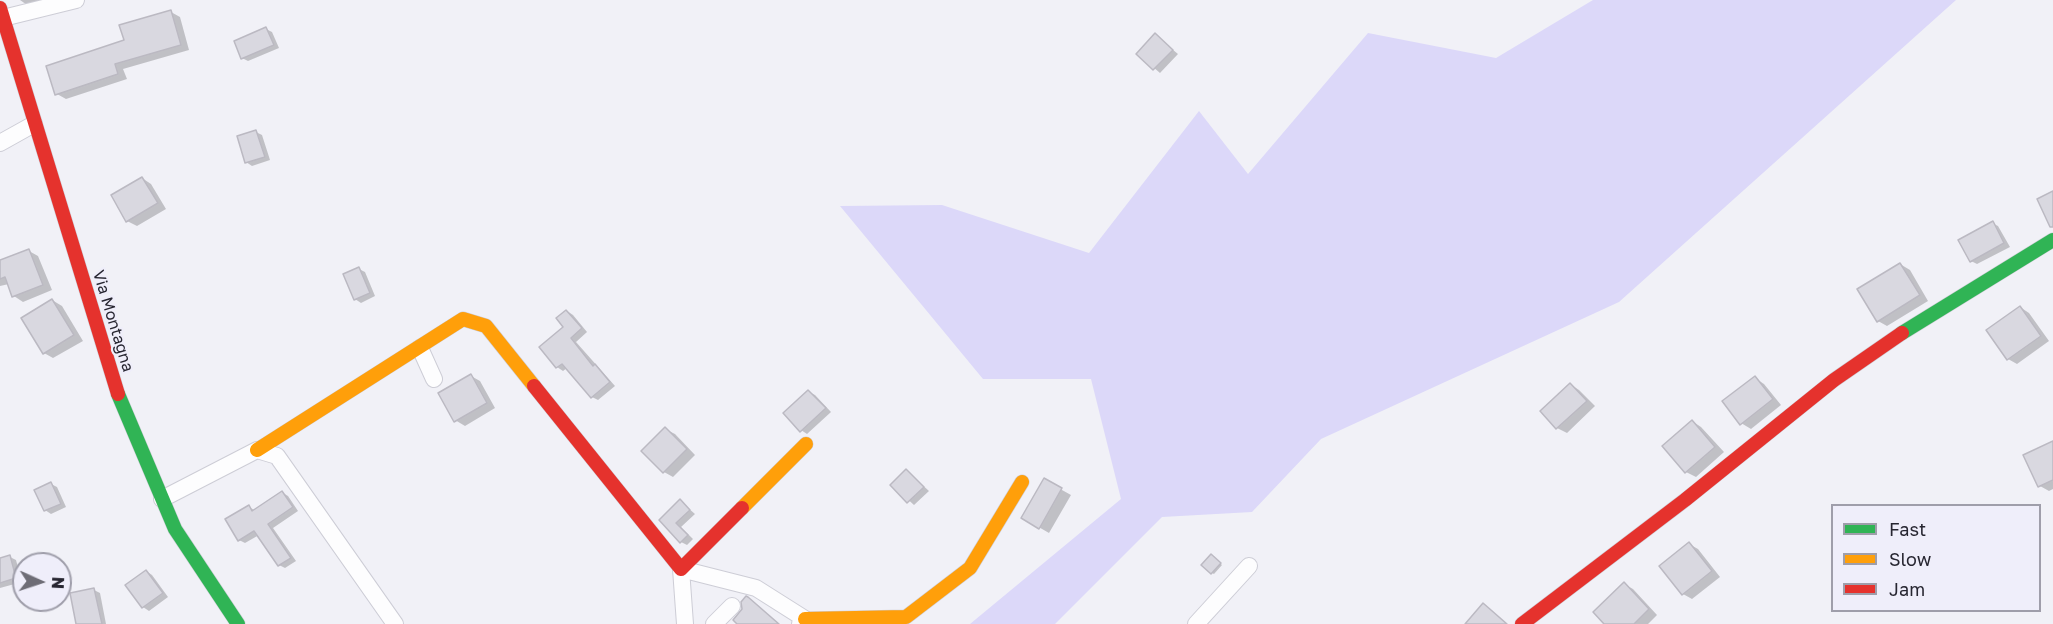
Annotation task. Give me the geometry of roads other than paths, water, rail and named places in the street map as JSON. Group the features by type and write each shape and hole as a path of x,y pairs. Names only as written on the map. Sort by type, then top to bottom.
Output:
{"street":[{"path":"2,13 76,0"},
{"name":"Via Montagna","path":"2,13 122,407 175,529 238,624"},
{"path":"0,143 34,124"},
{"path":"1522,624 1580,576 1685,499 1803,403 1943,306 2053,240"},
{"path":"162,499 257,450 463,319 486,326 681,569 685,624"},
{"path":"420,348 434,379"},
{"path":"681,569 806,444"},
{"path":"257,450 277,456 395,624"},
{"path":"681,569 756,588 803,621 906,617 970,568 1022,482"},
{"path":"1196,624 1249,566"},
{"path":"714,624 732,606"}]}
